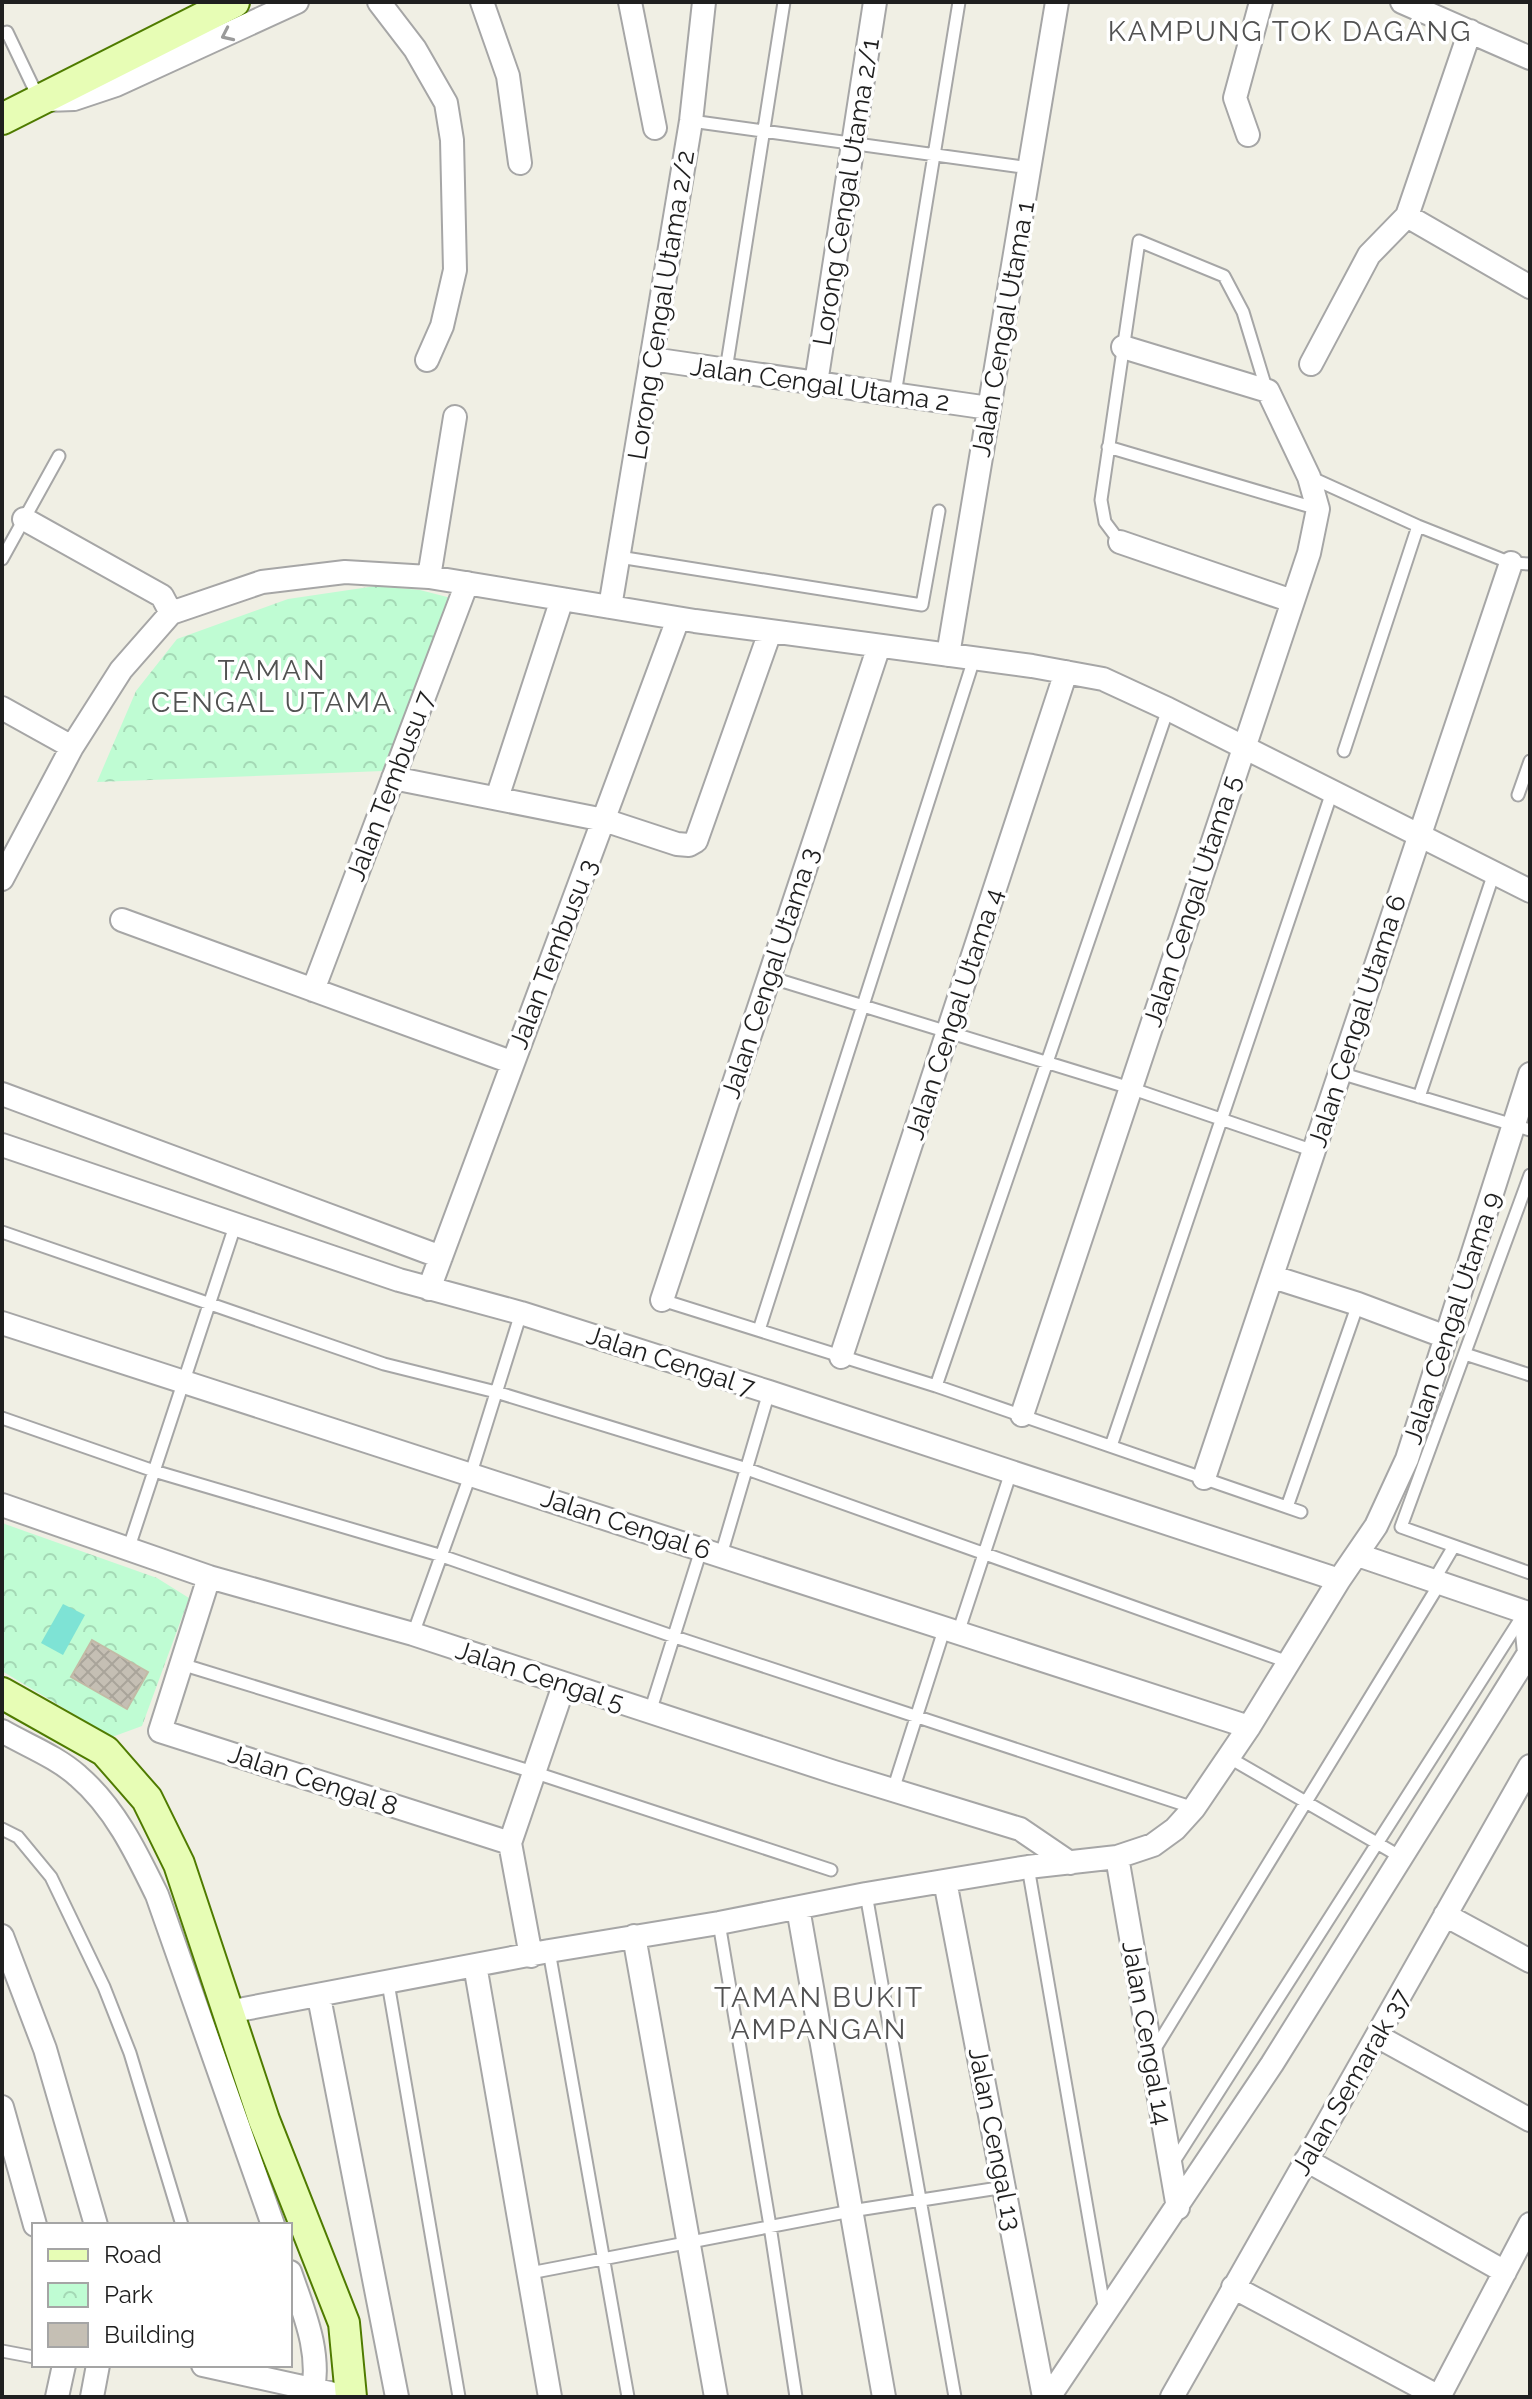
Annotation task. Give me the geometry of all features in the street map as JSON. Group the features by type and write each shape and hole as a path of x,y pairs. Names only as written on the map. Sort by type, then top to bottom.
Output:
{"street":[{"path":"2,119 234,2"},
{"path":"39,100 74,99 116,85 297,2"},
{"path":"379,2 415,49 446,103 452,140 455,270 442,326 427,360"},
{"path":"482,2 508,76 520,163"},
{"path":"630,2 655,128"},
{"name":"Lorong Cengal Utama 2/2","path":"610,607 691,121 704,2"},
{"name":"Lorong Cengal Utama 2/1","path":"816,383 875,2"},
{"name":"Jalan Cengal Utama 1","path":"948,655 1057,2"},
{"path":"1248,135 1235,98 1261,2"},
{"path":"1402,2 1530,58"},
{"path":"1311,364 1369,255 1407,216 1470,31"},
{"path":"1407,216 1530,287"},
{"path":"1123,347 1268,391"},
{"name":"Jalan Cengal Utama 2","path":"652,359 989,408"},
{"name":"Jalan Cengal Utama 5","path":"1022,1415 1309,553 1318,509 1309,477 1268,391"},
{"path":"429,577 455,417"},
{"path":"24,519 162,596 171,613"},
{"path":"1120,542 1292,601"},
{"name":"Jalan Cengal Utama 6","path":"1204,1478 1419,836 1520,564"},
{"path":"2,879 72,747 121,670 171,613 262,582 345,572 429,577 678,619 1103,679 1530,891"},
{"name":"Jalan Tembusu 7","path":"313,990 467,583"},
{"path":"497,798 562,599"},
{"name":"Jalan Tembusu 3","path":"429,1289 678,619"},
{"path":"393,778 604,820 677,844 689,845 696,841 770,632"},
{"name":"Jalan Cengal Utama 3","path":"662,1300 879,646"},
{"name":"Jalan Cengal Utama 4","path":"841,1357 1066,672"},
{"path":"2,708 72,747"},
{"path":"122,920 511,1062"},
{"name":"Jalan Cengal Utama 9","path":"228,2012 866,1894 1028,1867 1117,1857 1153,1845 1175,1829 1194,1808 1376,1526 1407,1459 1446,1337 1522,1128 1530,1074"},
{"path":"2,1094 441,1257"},
{"name":"Jalan Cengal 7","path":"2,1145 235,1226 429,1289 521,1313 769,1392 1339,1580"},
{"path":"1273,1277 1446,1337"},
{"name":"Jalan Cengal 6","path":"2,1323 1249,1727"},
{"name":"Jalan Cengal 5","path":"2,1505 209,1577 413,1634 1020,1829 1070,1863"},
{"path":"1046,2397 1178,2208 1529,1653 1525,1612 1358,1555"},
{"name":"Jalan Cengal 8","path":"209,1577 160,1731 510,1843"},
{"path":"540,1953 510,1843 564,1685"},
{"path":"2,1693 105,1751 147,1799 179,1864 264,2120 344,2323 349,2397 313,2393 221,2367"},
{"path":"2,1731 76,1774 107,1805 133,1846 157,1895 272,2223"},
{"name":"Jalan Semarak 37","path":"1172,2397 1445,1915 1523,1795 1530,1766"},
{"name":"Jalan Cengal 14","path":"1117,1857 1178,2208"},
{"name":"Jalan Cengal 13","path":"945,1881 1046,2397"},
{"path":"798,1908 884,2397"},
{"path":"1445,1915 1530,1961"},
{"path":"2,1936 45,2049 95,2223"},
{"path":"634,1936 716,2397"},
{"path":"475,1965 550,2397"},
{"path":"319,1997 397,2397"},
{"path":"1377,2036 1530,2120"},
{"path":"2,2107 34,2223"},
{"path":"1306,2160 1505,2272"},
{"path":"1233,2287 1439,2397 1530,2224"},
{"path":"292,2278 312,2335 315,2358 313,2393"},
{"path":"57,2397 64,2367"},
{"path":"92,2397 98,2367"}],"lane":[{"path":"726,370 784,2"},
{"path":"895,394 959,2"},
{"path":"2,34 7,32 39,100"},
{"path":"691,121 1030,168"},
{"path":"1120,542 1105,522 1101,500 1139,241 1224,276 1243,312 1268,391"},
{"path":"1108,447 1318,509"},
{"path":"2,559 59,456"},
{"path":"1309,477 1418,526 1520,564"},
{"path":"619,557 922,605 939,511"},
{"path":"1344,751 1418,526"},
{"path":"759,1330 974,659"},
{"path":"936,1386 1168,709"},
{"path":"1518,795 1530,761"},
{"path":"1111,1446 1332,792"},
{"path":"1419,1097 1494,873"},
{"path":"769,977 1130,1088 1314,1151"},
{"path":"1340,1073 1522,1128"},
{"path":"1530,1175 1401,1527 1530,1573"},
{"path":"128,1550 235,1226"},
{"path":"2,1232 384,1364 496,1392 747,1469 1288,1662"},
{"path":"662,1300 936,1386 1301,1512"},
{"path":"1287,1507 1358,1304"},
{"path":"413,1634 471,1473 521,1313"},
{"path":"1465,1354 1530,1375"},
{"path":"650,1712 675,1637 747,1469 769,1392"},
{"path":"2,1418 154,1471 439,1555 675,1637 1194,1808"},
{"path":"893,1790 918,1715 986,1554 1011,1472"},
{"path":"1150,2056 1307,1801 1437,1581 1454,1546"},
{"path":"1170,2167 1525,1612"},
{"path":"181,1664 533,1772 831,1870"},
{"path":"1228,1757 1401,1857"},
{"path":"2,1829 18,1837 51,1877 104,1987 130,2053 181,2223"},
{"path":"1028,1867 1105,2312"},
{"path":"866,1894 955,2397"},
{"path":"719,1923 796,2397"},
{"path":"540,1953 628,2397"},
{"path":"388,1983 459,2397"},
{"path":"530,2273 851,2211 1005,2187"},
{"path":"2,2351 32,2357"}],"green space":[{"path":"376,586 420,590 451,598 383,771 97,782 136,691 177,639 288,599"},
{"path":"2,1523 157,1578 189,1598 142,1726 112,1737 2,1671"}],"shaded area":[{"path":"63,1604 85,1615 63,1655 41,1643"}],"building":[{"path":"92,1640 148,1672 127,1709 71,1677"}],"district":[{"name":"KAMPUNG TOK DAGANG","path":"1290,31"},
{"name":"TAMAN CENGAL UTAMA","path":"272,686"},
{"name":"TAMAN BUKIT AMPANGAN","path":"819,2013"}]}
